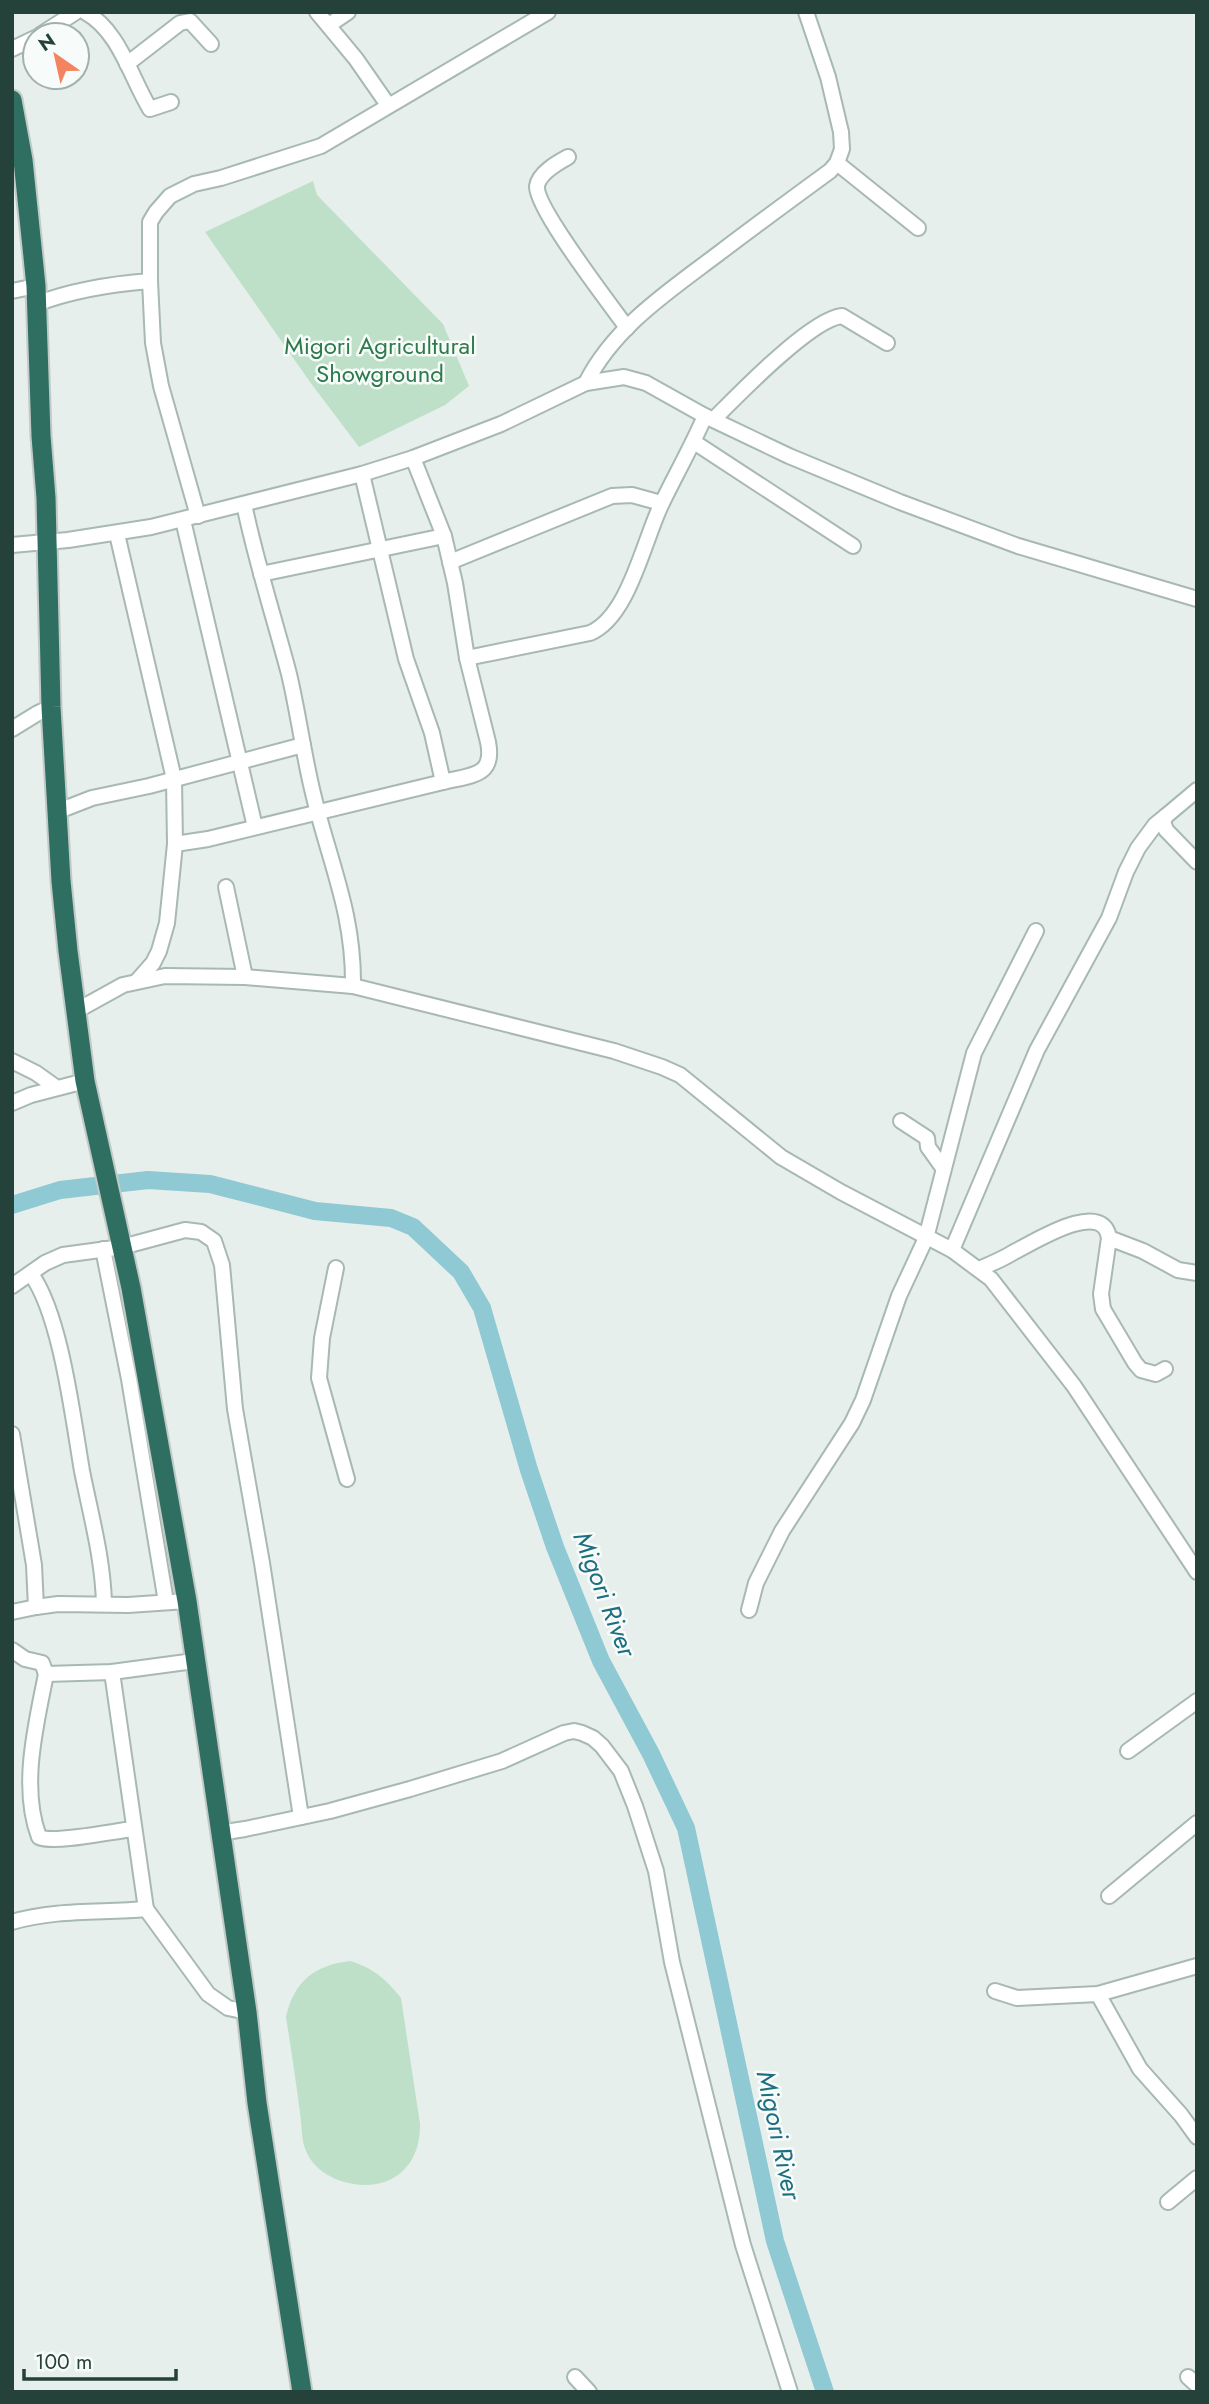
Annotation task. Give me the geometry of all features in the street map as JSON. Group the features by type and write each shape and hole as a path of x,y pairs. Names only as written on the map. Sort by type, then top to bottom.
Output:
{"highway":[{"path":"12,100 19,185 36,295 51,707 64,916 76,1011 85,1081 114,1213 113,1248 187,1601 247,2012 257,2103 302,2392"}],"street":[{"path":"85,12 110,36 150,109 171,102"},
{"path":"317,12 356,59 388,105"},
{"path":"329,25 348,12"},
{"path":"255,827 153,343 150,222 170,196 194,184 321,146 548,12"},
{"path":"586,383 605,351 637,317 837,163 842,149 838,115 806,12"},
{"path":"127,64 185,21 195,24 211,44"},
{"path":"568,157 540,178 537,189 539,197 567,245 627,328"},
{"path":"837,163 918,228"},
{"path":"12,291 36,295 62,294 150,281"},
{"path":"467,658 598,629 618,608 661,503 709,418 780,357 831,318 842,316 887,343"},
{"path":"12,545 117,534 362,474 413,458 501,424 586,383 615,378 636,379 789,456 960,524 1088,569 1197,599"},
{"path":"694,442 853,546"},
{"path":"175,844 208,839 480,773 489,765 482,712 467,658 444,536 413,458"},
{"path":"362,474 406,659 432,733 443,782"},
{"path":"450,562 612,496 632,495 661,503"},
{"path":"244,504 289,675 318,812 342,892 350,929 353,986"},
{"path":"117,534 174,779 175,844 165,938 153,963 138,980"},
{"path":"261,574 444,536"},
{"path":"12,729 51,707"},
{"path":"57,812 92,798 303,745"},
{"path":"952,1250 1037,1050 1109,918 1138,848 1155,825 1197,790"},
{"path":"1166,816 1163,822 1166,830 1197,862"},
{"path":"226,887 245,977"},
{"path":"749,1610 756,1583 782,1531 852,1423 871,1378 903,1288 926,1238 975,1053 1035,931"},
{"path":"76,1011 123,985 165,976 245,977 353,986 440,1010 614,1051 680,1075 782,1157 952,1250 979,1269 1004,1294 1074,1386 1197,1572"},
{"path":"12,1061 57,1088"},
{"path":"12,1103 85,1081"},
{"path":"901,1121 927,1138"},
{"path":"927,1138 940,1133 952,1134"},
{"path":"927,1138 928,1147 943,1168"},
{"path":"979,1269 1064,1225 1093,1223 1105,1229 1109,1238 1101,1294 1103,1309 1130,1357 1141,1370 1156,1374 1166,1369"},
{"path":"12,1286 53,1258 192,1230 209,1235 219,1251 235,1409 301,1817"},
{"path":"1109,1238 1143,1251 1178,1270 1197,1273"},
{"path":"113,1248 166,1602"},
{"path":"337,1268 322,1338 319,1378 347,1479"},
{"path":"31,1274 47,1306 67,1389 99,1548 104,1604"},
{"path":"12,1434 33,1565 36,1607"},
{"path":"12,1612 58,1604 187,1601"},
{"path":"12,1650 25,1659 42,1663 46,1674 32,1770 33,1808 39,1837 46,1840 133,1829"},
{"path":"46,1674 113,1672 194,1661"},
{"path":"113,1672 146,1909 208,1994 228,2008 247,2012"},
{"path":"1128,1751 1197,1701"},
{"path":"219,1833 301,1817 480,1768 564,1733 582,1733 602,1746 624,1779 656,1871 673,1962 743,2245 790,2392"},
{"path":"1109,1896 1197,1823"},
{"path":"12,1922 29,1916 146,1909"},
{"path":"12,1912 29,1916"},
{"path":"995,1991 1017,1998 1098,1994 1197,1966"},
{"path":"1098,1994 1140,2069 1197,2137"},
{"path":"1168,2202 1197,2178"},
{"path":"575,2377 589,2392"}],"green space":[{"name":"Migori Agricultural Showground","path":"313,181 317,195 443,324 469,386 445,405 359,447 205,232"},
{"path":"350,1961 379,1975 401,1998 420,2124 419,2141 407,2166 386,2182 372,2185 335,2179 320,2170 304,2147 286,2017 294,1994 308,1977 326,1966"}],"waterway":[{"name":"Migori River","path":"12,1205 60,1190 148,1180 210,1184 315,1211 391,1218 413,1227 461,1272 482,1308 529,1470 555,1547 601,1661 651,1754 686,1828 775,2241 825,2392"}]}
